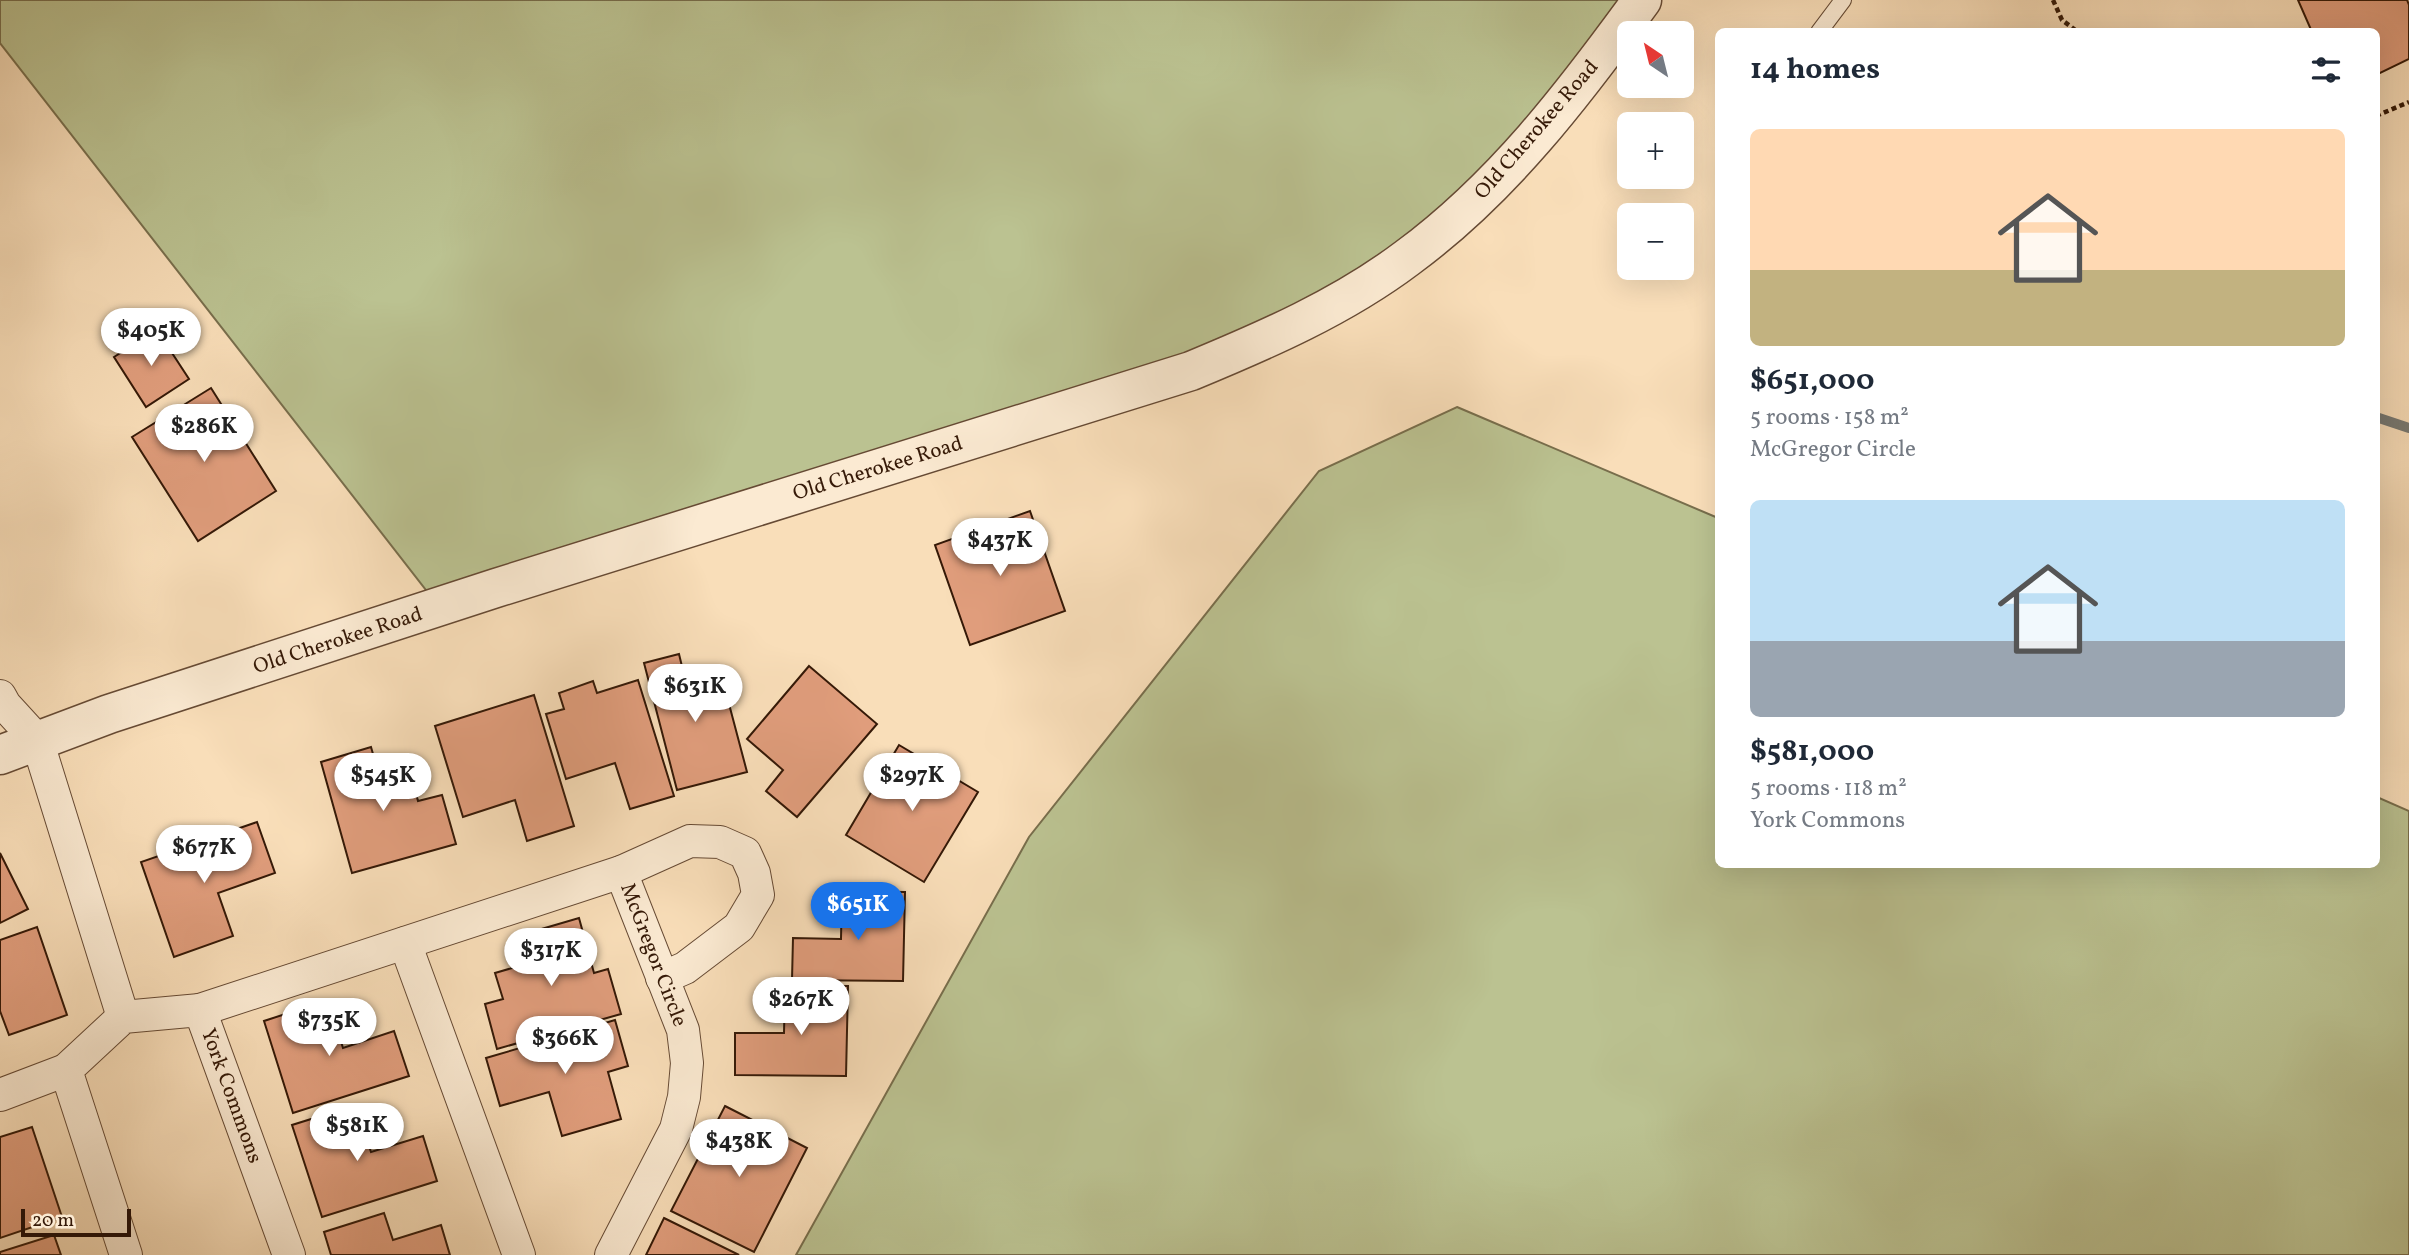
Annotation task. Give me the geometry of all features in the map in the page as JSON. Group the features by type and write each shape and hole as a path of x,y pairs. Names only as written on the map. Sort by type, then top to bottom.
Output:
{"street":[{"name":"Old Cherokee Road","path":"0,755 109,714 496,588 1191,371 1259,343 1345,299 1406,259 1463,213 1522,154 1595,64 1642,0"},
{"path":"0,696 37,740 123,1017 66,1070 0,1095"},
{"path":"621,872 690,841 720,842 745,853 754,873 758,895 739,927 685,968 662,978"},
{"name":"McGregor Circle","path":"200,1010 621,872 683,1030 687,1063 684,1097 676,1129 611,1255"},
{"path":"405,943 519,1255"},
{"name":"York Commons","path":"123,1017 200,1010 289,1255"},
{"path":"66,1070 126,1255"}],"lane":[{"path":"1822,28 1843,0"}],"path":[{"path":"2053,0 2062,20 2073,28"},
{"path":"2380,114 2409,102"}],"green space":[{"path":"0,0 1642,0 1627,21 1617,21 1617,34 1595,64 1345,299 440,608 0,43"},
{"path":"1457,407 1715,517 1715,868 2380,868 2380,798 2409,811 2409,1255 796,1255 1029,837 1319,471"}],"building":[{"path":"2298,0 2407,0 2409,59 2380,73 2380,28 2310,28"},
{"path":"157,330 189,379 146,407 114,357"},
{"path":"211,388 276,491 198,541 132,437"},
{"path":"1030,511 1065,611 970,645 935,545"},
{"path":"679,654 685,679 720,670 747,772 677,790 644,663"},
{"path":"809,666 877,724 797,817 766,791 783,770 747,739"},
{"path":"638,680 674,796 630,809 615,763 566,779 546,714 564,709 559,693 593,681 597,693"},
{"path":"534,695 574,826 527,841 515,800 463,817 435,726"},
{"path":"899,745 978,792 924,882 846,835"},
{"path":"371,747 381,782 411,775 418,801 442,795 456,844 352,873 321,762"},
{"path":"257,822 275,873 218,893 233,936 174,957 141,862"},
{"path":"0,853 28,909 0,923"},
{"path":"842,891 905,892 903,981 792,980 793,938 841,939"},
{"path":"579,918 594,973 608,969 621,1014 497,1049 485,1004 503,999 495,973 529,963 521,935"},
{"path":"37,927 67,1015 9,1035 0,1011 0,940"},
{"path":"785,986 848,986 846,1076 735,1075 735,1033 784,1033"},
{"path":"328,1000 343,1048 394,1031 409,1076 293,1113 264,1021"},
{"path":"615,1020 628,1066 608,1072 621,1119 562,1136 549,1092 500,1106 486,1058"},
{"path":"356,1105 371,1152 423,1136 437,1181 322,1217 292,1125"},
{"path":"725,1106 807,1148 754,1252 671,1211"},
{"path":"32,1127 62,1217 0,1238 0,1137"},
{"path":"384,1213 393,1240 441,1225 450,1255 331,1255 324,1232"},
{"path":"664,1218 739,1255 646,1255"},
{"path":"54,1235 61,1255 0,1255 0,1252"}],"waterway":[{"path":"2380,418 2409,428"}]}
